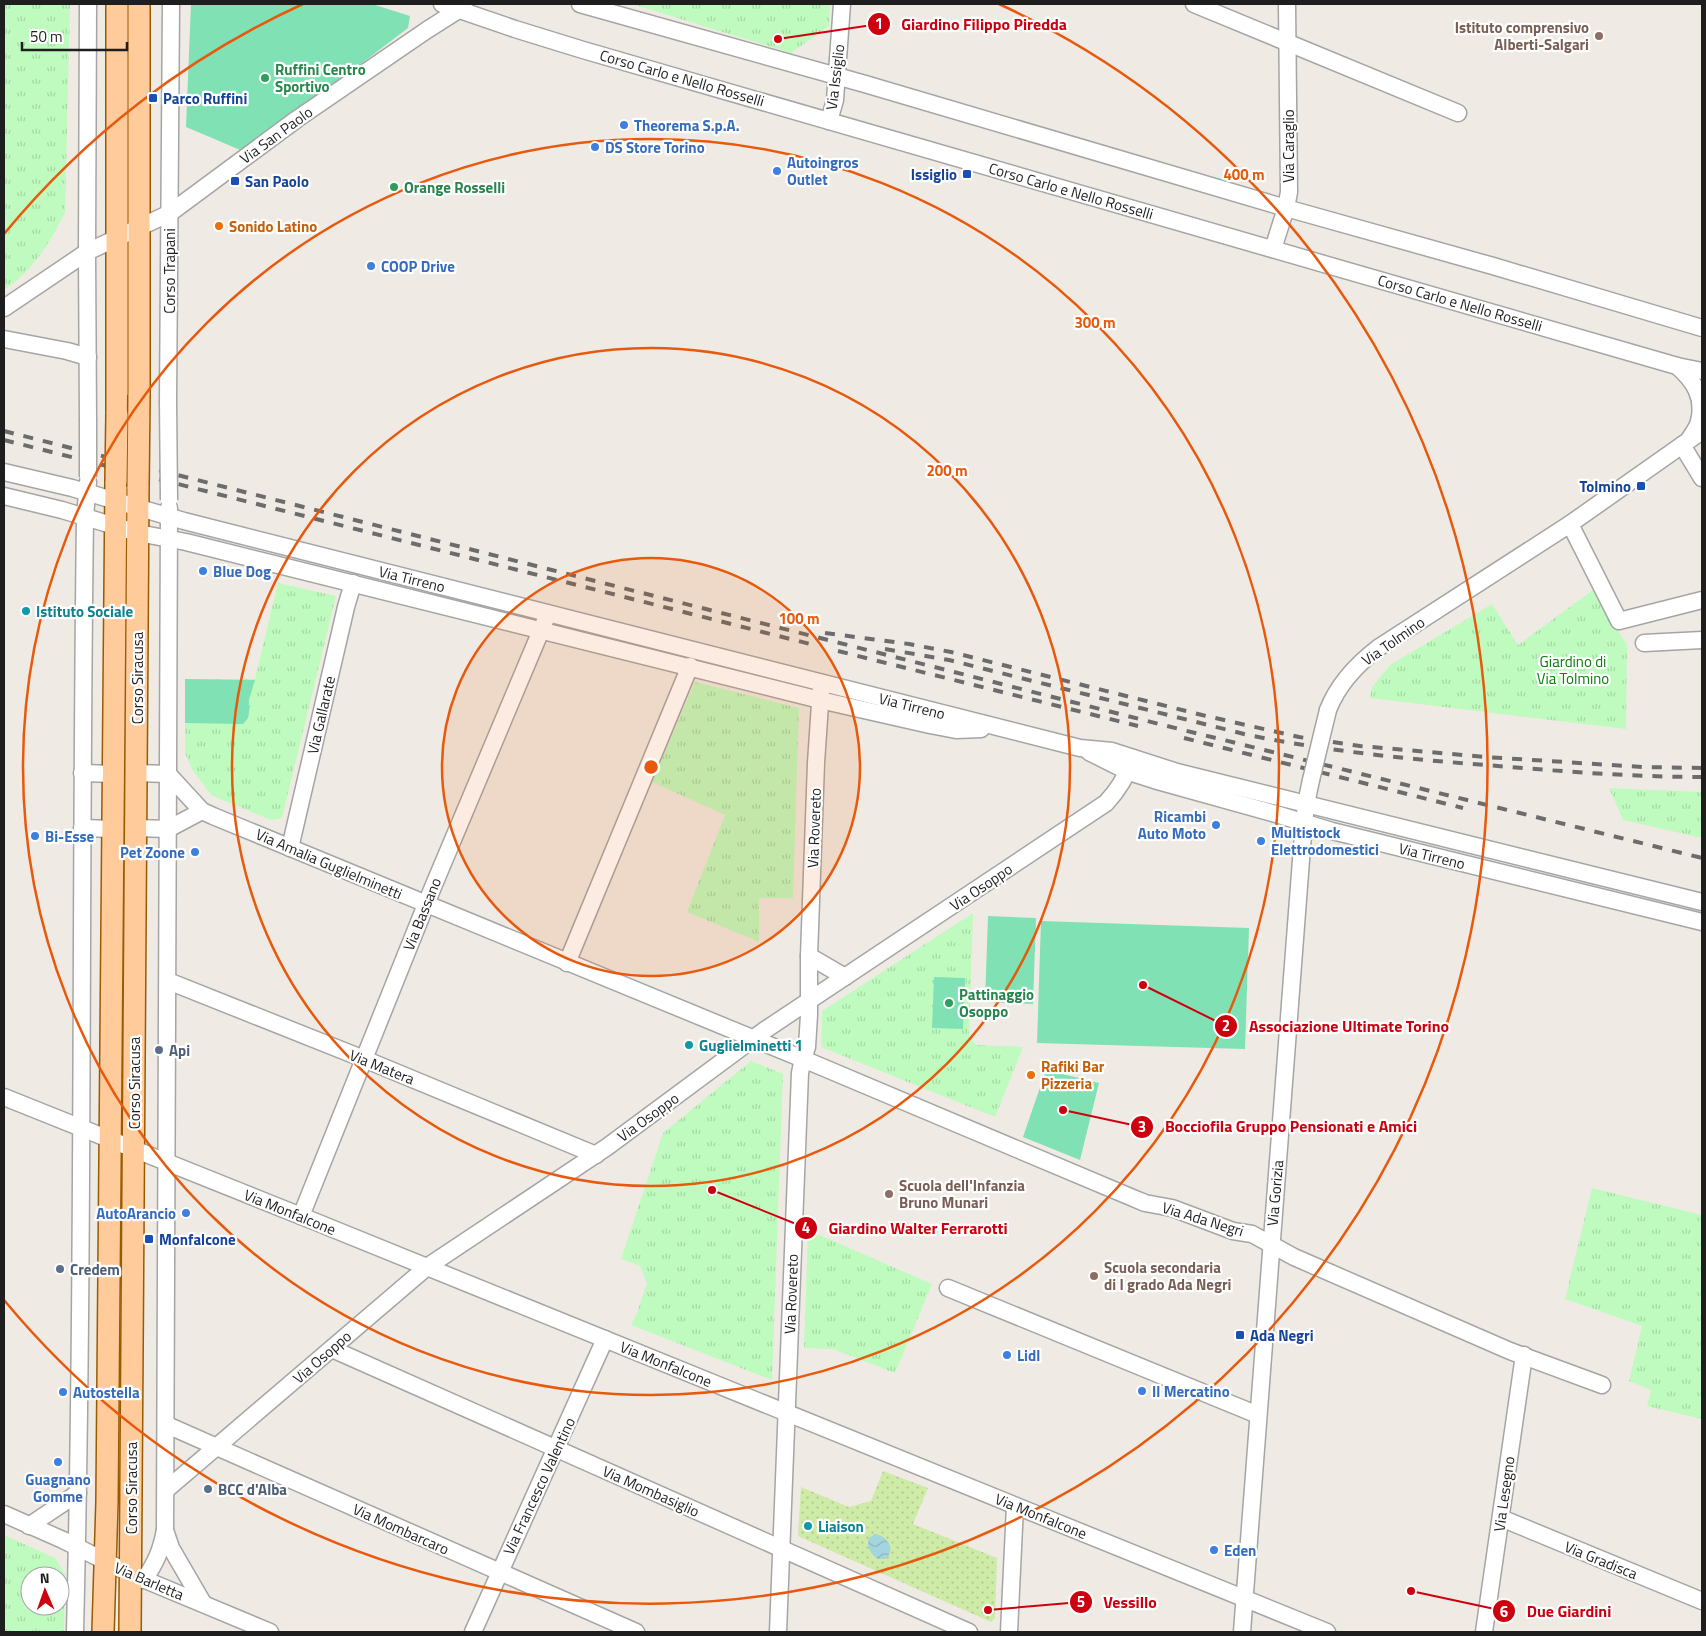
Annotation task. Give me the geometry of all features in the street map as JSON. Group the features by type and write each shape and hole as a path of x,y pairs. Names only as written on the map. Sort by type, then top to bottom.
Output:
{"main road":[{"path":"116,526 117,4"},
{"name":"Corso Trapani","path":"138,533 139,4"},
{"name":"Corso Siracusa","path":"103,1632 107,1502 116,526"},
{"name":"Corso Siracusa","path":"130,1632 137,1577 133,1150 138,533"}],"street":[{"path":"75,1632 78,1548 82,1129 82,773 85,517 88,484 88,4"},
{"name":"Corso Trapani","path":"169,539 168,400 171,4"},
{"name":"Corso Carlo e Nello Rosselli","path":"442,4 462,7 567,45 1677,366 1702,371"},
{"path":"580,4 838,76 1702,328"},
{"name":"Via Issiglio","path":"829,121 835,100 838,76 842,4"},
{"path":"1194,4 1458,113"},
{"name":"Via Caraglio","path":"1273,249 1286,208 1288,192 1287,4"},
{"name":"Via San Paolo","path":"4,308 87,252 170,213 297,119 462,7"},
{"path":"4,339 88,356"},
{"path":"1677,366 1691,378 1700,400 1699,422 1691,438 1702,478"},
{"name":"Via Tolmino","path":"1305,822 1306,804 1328,710 1335,695 1348,676 1361,662 1378,648 1570,524 1691,438"},
{"name":"Via Tirreno","path":"4,472 88,484 116,492 138,508 169,517 548,614 821,692"},
{"name":"Via Tirreno","path":"4,496 138,533 353,583 690,666 1004,729 1080,748 1131,765 1176,772 1702,902"},
{"path":"1570,524 1619,621 1702,600"},
{"name":"Corso Siracusa","path":"137,1577 156,1561 165,1530 167,1425 166,1163 169,539"},
{"name":"Via Gallarate","path":"290,848 353,583"},
{"name":"Via Bassano","path":"301,1216 426,905 548,614"},
{"path":"1644,643 1702,640"},
{"path":"567,963 690,666"},
{"name":"Via Rovereto","path":"778,1632 793,1224 800,1073 808,1047 809,956 816,763 821,692"},
{"name":"Via Tirreno","path":"1131,765 1154,780 1305,822 1332,832 1702,922"},
{"name":"Via Osoppo","path":"166,1490 427,1267 596,1155 809,1000 1106,803 1118,790 1131,765"},
{"path":"82,773 114,774"},
{"path":"136,773 168,774"},
{"name":"Via Amalia Guglielminetti","path":"168,774 202,811 803,1059"},
{"path":"136,828 168,829 202,811"},
{"name":"Via Gorizia","path":"1242,1632 1305,822"},
{"path":"82,828 113,829"},
{"path":"809,956 845,977"},
{"name":"Via Matera","path":"168,981 364,1059 596,1155"},
{"name":"Via Ada Negri","path":"803,1059 1133,1198 1172,1208 1233,1231 1252,1234 1302,1261 1524,1355 1602,1385"},
{"name":"Via Monfalcone","path":"4,1097 1327,1632"},
{"path":"948,1288 1258,1415"},
{"name":"Via Francesco Valentino","path":"473,1632 605,1340"},
{"name":"Via Mombasiglio","path":"332,1349 970,1632"},
{"name":"Via Lesegno","path":"1484,1632 1524,1355"},
{"name":"Via Mombarcaro","path":"167,1425 636,1632"},
{"path":"29,1526 78,1493"},
{"path":"1009,1632 1016,1506"},
{"name":"Via Barletta","path":"4,1514 137,1577 270,1632"},
{"name":"Via Gradisca","path":"1501,1518 1702,1601"},
{"name":"Corso Siracusa","path":"165,1530 171,1548 203,1603"}],"green space":[{"path":"4,4 70,4 65,212 40,255 24,274 4,290"},
{"name":"Ruffini Centro Sportivo","path":"191,4 372,4 410,16 408,28 245,152 186,127"},
{"path":"632,4 830,4 829,26 791,53"},
{"path":"278,583 336,596 282,818 271,820 211,795 192,769 185,753 185,679 255,679"},
{"name":"Giardino di Via Tolmino","path":"1593,590 1627,645 1626,729 1370,698 1372,687 1390,665 1492,604 1518,645"},
{"path":"185,679 255,680 249,700 249,716 246,721 243,724 185,723"},
{"path":"695,682 799,708 793,898 759,898 759,942 687,912 725,815 652,782"},
{"path":"1609,788 1702,792 1702,838 1623,820"},
{"path":"973,913 969,1037 977,1045 1023,1047 995,1117 821,1047 822,1011"},
{"path":"988,916 1036,918 1033,1004 985,1002"},
{"path":"1041,921 1249,928 1245,1049 1037,1043"},
{"name":"Pattinaggio Osoppo","path":"934,977 965,978 963,1029 932,1028"},
{"path":"751,1061 783,1074 772,1380 631,1325 647,1283 640,1266 621,1259 663,1133"},
{"path":"1046,1070 1099,1083 1080,1160 1023,1137"},
{"path":"1592,1188 1702,1215 1702,1419 1647,1406 1651,1390 1629,1381 1642,1326 1565,1299"},
{"path":"808,1230 932,1284 895,1373 833,1349 804,1348"},
{"path":"883,1471 928,1488 913,1524 997,1558 995,1618 991,1622 798,1536 801,1487 849,1507 871,1501"},
{"path":"4,1535 55,1558 60,1566 20,1566 20,1616 64,1616 64,1632 4,1632"}],"water":[{"path":"875,1534 883,1537 889,1544 890,1552 885,1559 878,1559 870,1550 869,1538"}],"railway":[{"path":"4,431 1163,725 1702,858"},
{"path":"4,440 818,646"},
{"path":"825,633 909,644 951,652 1202,715 1299,737 1360,746 1486,757 1642,767 1702,768"},
{"path":"885,649 949,660 1248,735 1307,746 1456,763 1621,775 1702,777"},
{"path":"838,651 1138,726"},
{"path":"1184,738 1463,808"}],"place":[{"name":"Istituto comprensivo Alberti-Salgari","path":"1599,36"},
{"name":"Giardino Filippo Piredda","path":"778,39"},
{"name":"Ruffini Centro Sportivo","path":"265,78"},
{"name":"Parco Ruffini","path":"153,98"},
{"name":"Theorema S.p.A.","path":"624,125"},
{"name":"DS Store Torino","path":"595,147"},
{"name":"Autoingros Outlet","path":"777,171"},
{"name":"Issiglio","path":"967,174"},
{"name":"San Paolo","path":"235,181"},
{"name":"Orange Rosselli","path":"394,187"},
{"name":"Sonido Latino","path":"219,226"},
{"name":"COOP Drive","path":"371,266"},
{"name":"Tolmino","path":"1641,486"},
{"name":"Blue Dog","path":"203,571"},
{"name":"Istituto Sociale","path":"26,611"},
{"name":"Ricambi Auto Moto","path":"1216,825"},
{"name":"Bi-Esse","path":"35,836"},
{"name":"Multistock Elettrodomestici","path":"1261,841"},
{"name":"Pet Zoone","path":"195,852"},
{"name":"Associazione Ultimate Torino","path":"1143,985"},
{"name":"Pattinaggio Osoppo","path":"949,1003"},
{"name":"Guglielminetti 1","path":"689,1045"},
{"name":"Api","path":"159,1050"},
{"name":"Rafiki Bar Pizzeria","path":"1031,1075"},
{"name":"Bocciofila Gruppo Pensionati e Amici","path":"1063,1110"},
{"name":"Giardino Walter Ferrarotti","path":"712,1190"},
{"name":"Scuola dell'Infanzia Bruno Munari","path":"889,1194"},
{"name":"AutoArancio","path":"186,1213"},
{"name":"Monfalcone","path":"149,1239"},
{"name":"Credem","path":"60,1269"},
{"name":"Scuola secondaria di I grado Ada Negri","path":"1094,1276"},
{"name":"Ada Negri","path":"1240,1335"},
{"name":"Lidl","path":"1007,1355"},
{"name":"Il Mercatino","path":"1142,1391"},
{"name":"Autostella","path":"63,1392"},
{"name":"Guagnano Gomme","path":"58,1462"},
{"name":"BCC d'Alba","path":"208,1489"},
{"name":"Liaison","path":"808,1526"},
{"name":"Eden","path":"1214,1550"},
{"name":"Due Giardini","path":"1411,1591"},
{"name":"Vessillo","path":"988,1610"}]}
